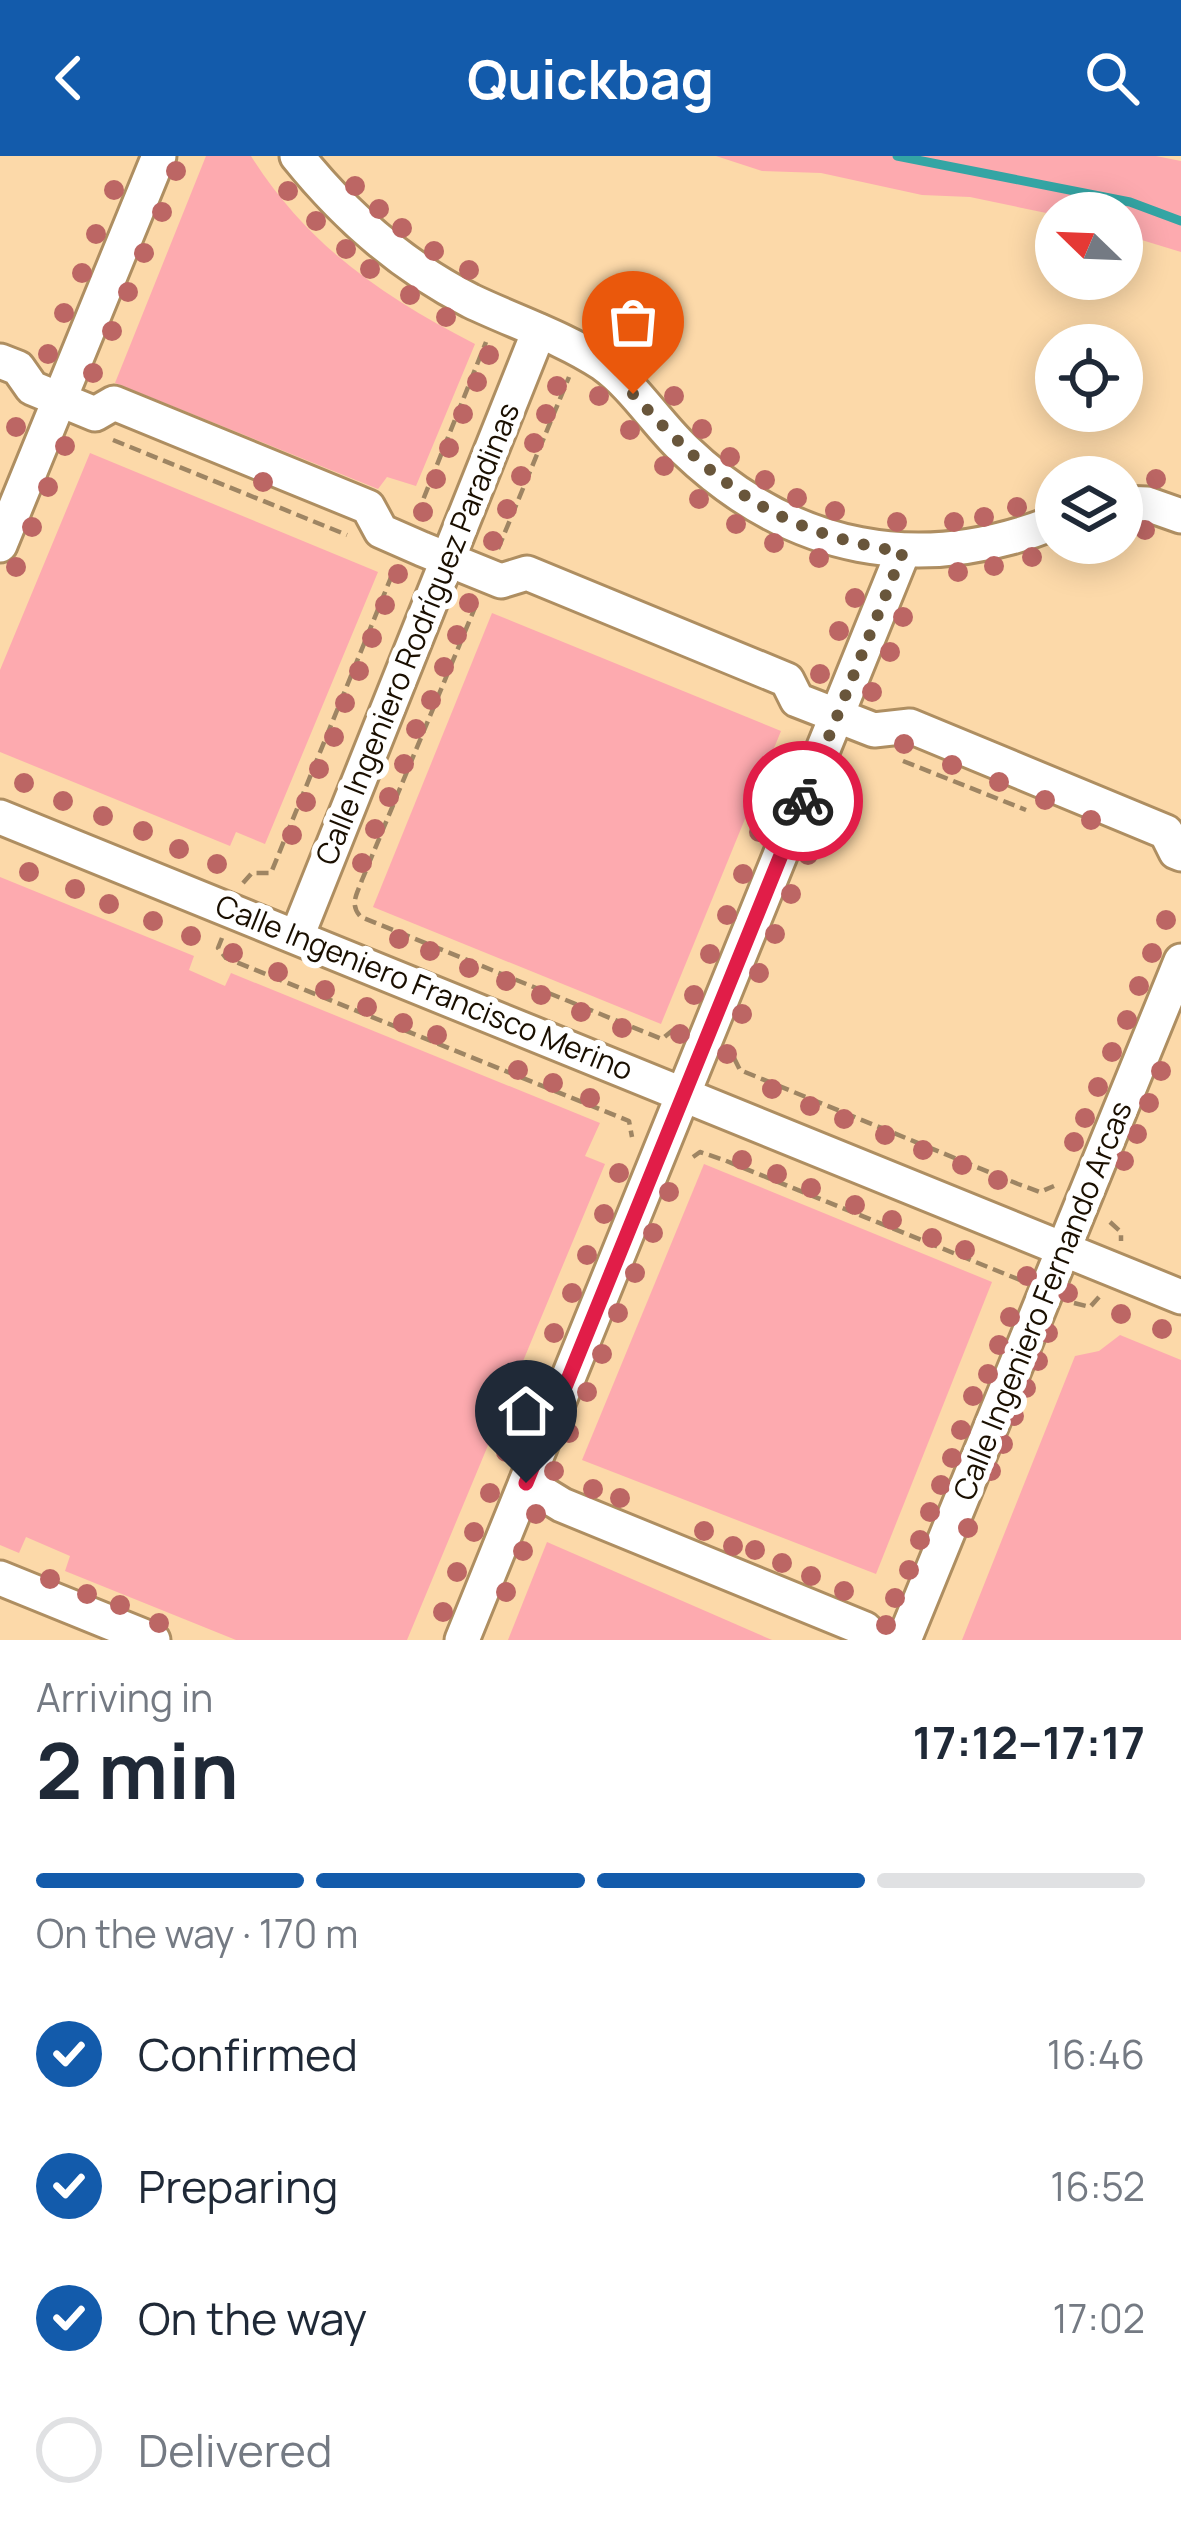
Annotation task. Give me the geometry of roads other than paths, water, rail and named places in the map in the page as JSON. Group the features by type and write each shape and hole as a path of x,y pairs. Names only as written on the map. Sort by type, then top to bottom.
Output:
{"street":[{"path":"0,544 159,156"},
{"path":"297,156 355,220 428,278 608,368 682,448 748,501 790,522 860,545 903,552 990,545 1035,530"},
{"name":"Calle Ingeniero Rodríguez Paradinas","path":"297,936 539,331"},
{"path":"0,361 18,368 32,388 94,414 114,403 368,507 381,531 487,576 501,581 527,573 787,680 796,700 874,730 910,726 1166,832 1181,854"},
{"path":"1143,504 1181,516"},
{"path":"462,1640 903,552"},
{"name":"Calle Ingeniero Francisco Merino","path":"0,817 1181,1297"},
{"name":"Calle Ingeniero Fernando Arcas","path":"904,1640 1181,961"},
{"path":"526,1483 562,1505 865,1629 874,1640"},
{"path":"0,1578 152,1640"}],"waterway":[{"path":"897,156 1130,202 1181,221"}]}
